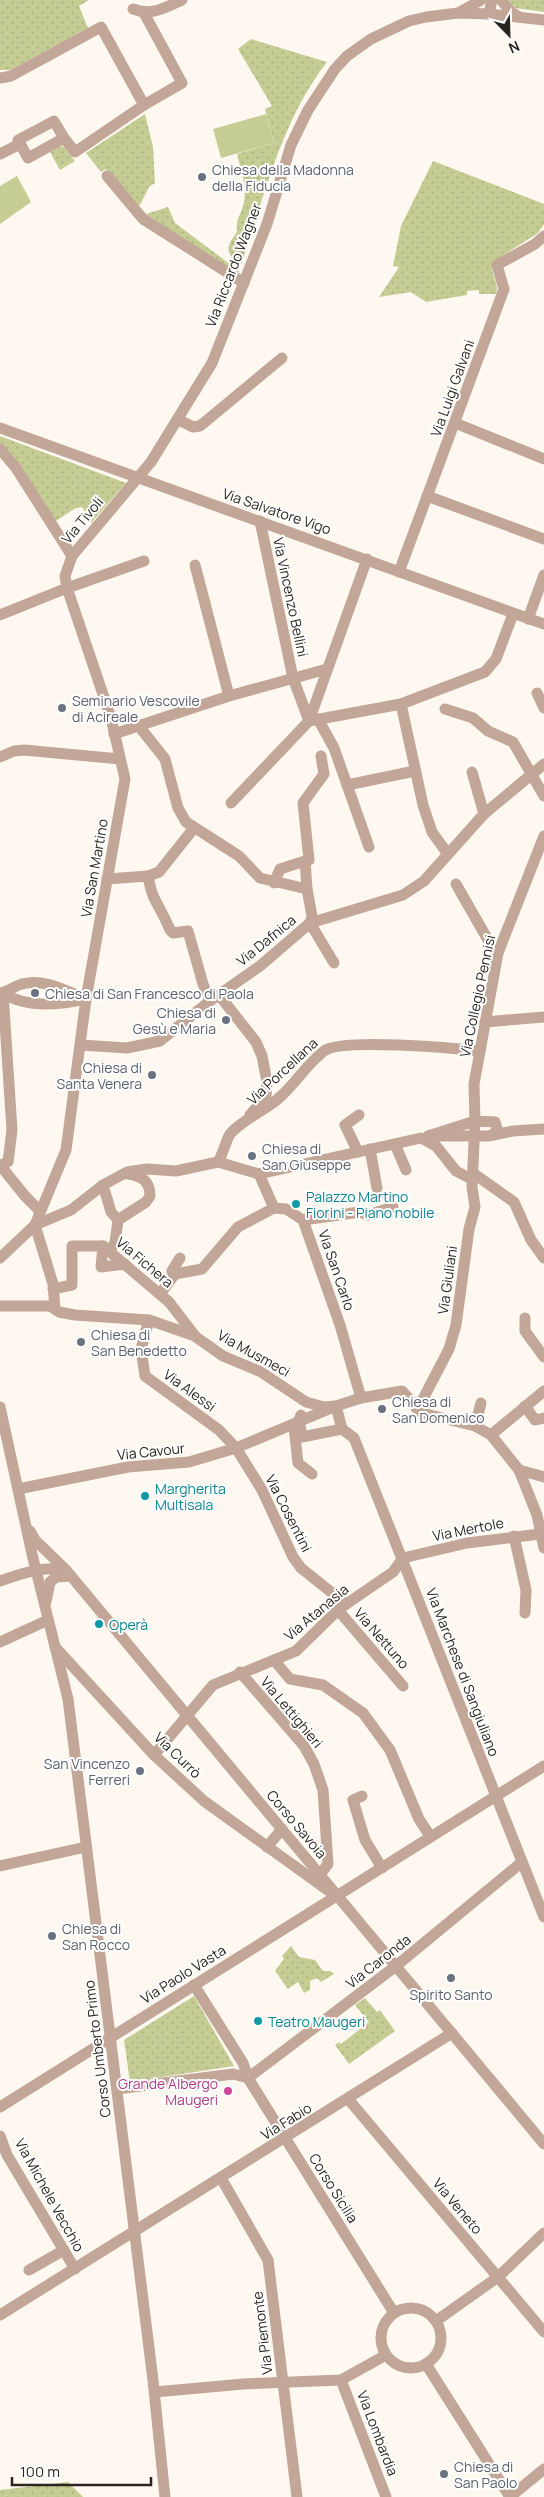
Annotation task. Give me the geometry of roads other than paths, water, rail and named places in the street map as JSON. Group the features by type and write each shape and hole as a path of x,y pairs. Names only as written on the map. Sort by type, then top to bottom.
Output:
{"street":[{"path":"64,138 28,158 18,140 54,121 74,152 144,105 182,83 138,11 160,11 182,0"},
{"path":"458,13 481,0"},
{"path":"489,14 492,0"},
{"path":"501,0 511,12 521,18"},
{"name":"Via Riccardo Wagner","path":"137,478 151,462 212,363 267,224 291,145 308,110 335,69 357,48 389,30 426,17 458,13 489,14 544,20"},
{"path":"0,78 11,76 101,27 144,105"},
{"path":"0,154 20,144"},
{"path":"107,176 143,219 244,284"},
{"name":"Via Luigi Galvani","path":"399,572 504,289 497,265 544,236"},
{"path":"178,420 193,427 200,426 282,358"},
{"path":"455,423 544,459"},
{"name":"Via Salvatore Vigo","path":"0,428 544,624"},
{"path":"0,449 16,468 72,556"},
{"name":"Via Tivoli","path":"67,588 65,576 72,556 137,478"},
{"path":"427,496 544,539"},
{"name":"Via Vincenzo Bellini","path":"260,521 293,678 313,720"},
{"path":"231,804 313,720 327,669 367,559"},
{"path":"0,615 144,560"},
{"path":"195,564 228,696"},
{"path":"528,619 544,575"},
{"name":"Via San Martino","path":"35,1228 40,1211 63,1159 81,1045 86,999 125,778 111,718 67,588"},
{"path":"313,720 401,704 484,672 496,658 513,614"},
{"path":"114,734 228,696 327,669"},
{"path":"537,693 544,708"},
{"path":"401,704 427,817 432,832 447,853"},
{"path":"445,708 473,718 488,731 513,742 530,773 542,789"},
{"path":"313,720 334,748 369,847"},
{"path":"138,725 166,759 178,808 186,822 239,856 260,878 274,883 307,889"},
{"path":"0,757 24,750 120,758"},
{"path":"274,883 280,870 309,860 303,803 324,774 321,756"},
{"name":"Via Dafnica","path":"81,1045 127,1048 160,1041 260,966 310,923 403,895 424,881 447,853 484,814 530,773 544,764"},
{"path":"347,785 415,771"},
{"path":"472,772 484,814"},
{"path":"108,879 148,876 162,870 194,828"},
{"name":"Via Collegio Pennisi","path":"475,1143 474,1084 498,953 544,836"},
{"path":"305,861 307,889 312,916 310,923 334,963"},
{"path":"148,876 152,896 166,920 169,930 173,933 188,930 203,984 256,1042 266,1071 266,1097 241,1124"},
{"path":"456,884 492,947 498,953"},
{"path":"2,993 13,986 35,982 45,983 86,999"},
{"path":"2,993 14,1000 46,1004 64,1004 86,999"},
{"path":"2,993 12,1130 8,1162 1,1165 25,1196 40,1211"},
{"path":"485,1022 544,1017"},
{"name":"Via Porcellana","path":"218,1162 226,1148 228,1136 241,1124 270,1106 289,1089 324,1051 338,1045 442,1047 480,1051"},
{"path":"358,1152 345,1125 359,1115"},
{"path":"0,1258 35,1228 75,1207 103,1185 124,1174 147,1169 176,1171 218,1162 259,1174 424,1137 474,1116 528,1129"},
{"path":"493,1135 497,1129 494,1122"},
{"path":"424,1137 475,1143 493,1135 528,1129 544,1129"},
{"path":"424,1137 436,1146 456,1172 473,1177 514,1202 522,1223 544,1258"},
{"name":"Via Giuliani","path":"416,1408 424,1399 449,1349 456,1325 469,1229 475,1207 473,1177 475,1143"},
{"path":"395,1144 406,1170"},
{"path":"370,1149 377,1188"},
{"path":"118,1220 146,1202 150,1196 149,1186 142,1178 124,1174"},
{"path":"175,1274 202,1270 238,1227 274,1208 259,1174"},
{"path":"103,1185 111,1212 118,1220 115,1243 106,1249 101,1267 125,1264"},
{"name":"Via San Carlo","path":"274,1208 294,1212 303,1220 340,1325 361,1398"},
{"path":"303,1220 360,1212 368,1215 393,1208"},
{"path":"35,1228 53,1286 53,1307"},
{"name":"Via Fichera","path":"53,1286 72,1285 72,1246 106,1249 165,1298 196,1337"},
{"path":"165,1298 175,1274 172,1271 180,1258"},
{"path":"6,1305 53,1307 75,1315 152,1321 196,1337"},
{"path":"525,1318 527,1335 544,1357"},
{"name":"Via Alessi","path":"152,1321 141,1349 145,1376 220,1430 236,1448"},
{"name":"Via Musmeci","path":"196,1337 223,1356 261,1372 302,1399"},
{"name":"Via Cavour","path":"18,1489 128,1467 189,1462 236,1448 336,1406 361,1398 402,1391 416,1408"},
{"path":"491,1435 544,1391"},
{"path":"292,1424 302,1437 342,1429 336,1406 324,1407 302,1399 292,1424 298,1463 312,1474"},
{"path":"474,1426 481,1403"},
{"path":"525,1406 534,1420 544,1418"},
{"name":"Corso Umberto Primo","path":"0,1407 35,1569 68,1699 155,2392 166,2497"},
{"path":"416,1408 422,1413 474,1426 491,1435 519,1470 537,1515 544,1548"},
{"name":"Via Marchese di Sangiuliano","path":"342,1429 354,1438 544,1917"},
{"name":"Via Cosentini","path":"236,1448 262,1490 293,1557 301,1568 342,1607"},
{"path":"519,1470 544,1477"},
{"name":"Corso Savoia","path":"26,1524 35,1540 68,1573 282,1830 317,1879 337,1896 544,2144"},
{"name":"Via Mertole","path":"403,1558 467,1543 540,1534"},
{"path":"514,1536 526,1590 525,1613"},
{"name":"Via Atanasia","path":"154,1755 214,1685 240,1672 296,1651 342,1607 393,1572 403,1558"},
{"path":"0,1581 35,1569 49,1567 68,1573"},
{"path":"44,1603 50,1582 56,1577 68,1573"},
{"name":"Via Nettuno","path":"342,1607 403,1686"},
{"path":"0,1642 48,1620"},
{"name":"Via Currò","path":"54,1646 154,1755 204,1801 266,1847 317,1879"},
{"path":"274,1660 290,1679 323,1685 363,1713 390,1750 419,1819 430,1836"},
{"name":"Via Lettighieri","path":"240,1672 304,1746 314,1764 323,1790 328,1864 317,1879"},
{"name":"Via Paolo Vasta","path":"0,2107 544,1766"},
{"path":"362,1796 353,1800 365,1840 382,1868"},
{"path":"266,1847 282,1830"},
{"path":"0,1866 86,1847"},
{"name":"Via Caronda","path":"248,2078 396,1966 522,1862"},
{"name":"Corso Sicilia","path":"194,1985 243,2063 248,2078 394,2313"},
{"name":"Via Fabio","path":"1,2314 349,2100 452,2034"},
{"path":"117,2089 233,2074 248,2078"},
{"name":"Via Veneto","path":"349,2100 544,2332"},
{"name":"Via Michele Vecchio","path":"0,2136 7,2155 75,2269"},
{"name":"Via Piemonte","path":"221,2178 268,2260 297,2497"},
{"path":"436,2321 498,2277 544,2233"},
{"path":"29,2270 64,2250"},
{"path":"416,2308 424,2311 436,2321 440,2328 440,2345 438,2352 426,2364 414,2368 401,2367 386,2355 380,2340 381,2332 394,2313 416,2308"},
{"path":"155,2392 283,2382 341,2380 386,2355"},
{"path":"426,2364 510,2497 544,2469"},
{"name":"Via Lombardia","path":"341,2380 386,2497"}],"place":[{"name":"Chiesa della Madonna della Fiducia","path":"202,177"},
{"name":"Seminario Vescovile di Acireale","path":"62,708"},
{"name":"Chiesa di San Francesco di Paola","path":"35,993"},
{"name":"Chiesa di Gesù e Maria","path":"226,1020"},
{"name":"Chiesa di Santa Venera","path":"152,1075"},
{"name":"Chiesa di San Giuseppe","path":"252,1156"},
{"name":"Palazzo Martino Fiorini - Piano nobile","path":"296,1204"},
{"name":"Chiesa di San Benedetto","path":"81,1342"},
{"name":"Chiesa di San Domenico","path":"382,1409"},
{"name":"Margherita Multisala","path":"145,1496"},
{"name":"Operà","path":"99,1624"},
{"name":"San Vincenzo Ferreri","path":"140,1771"},
{"name":"Chiesa di San Rocco","path":"52,1936"},
{"name":"Spirito Santo","path":"451,1978"},
{"name":"Teatro Maugeri","path":"258,2021"},
{"name":"Grande Albergo Maugeri","path":"228,2091"},
{"name":"Chiesa di San Paolo","path":"444,2474"}]}
